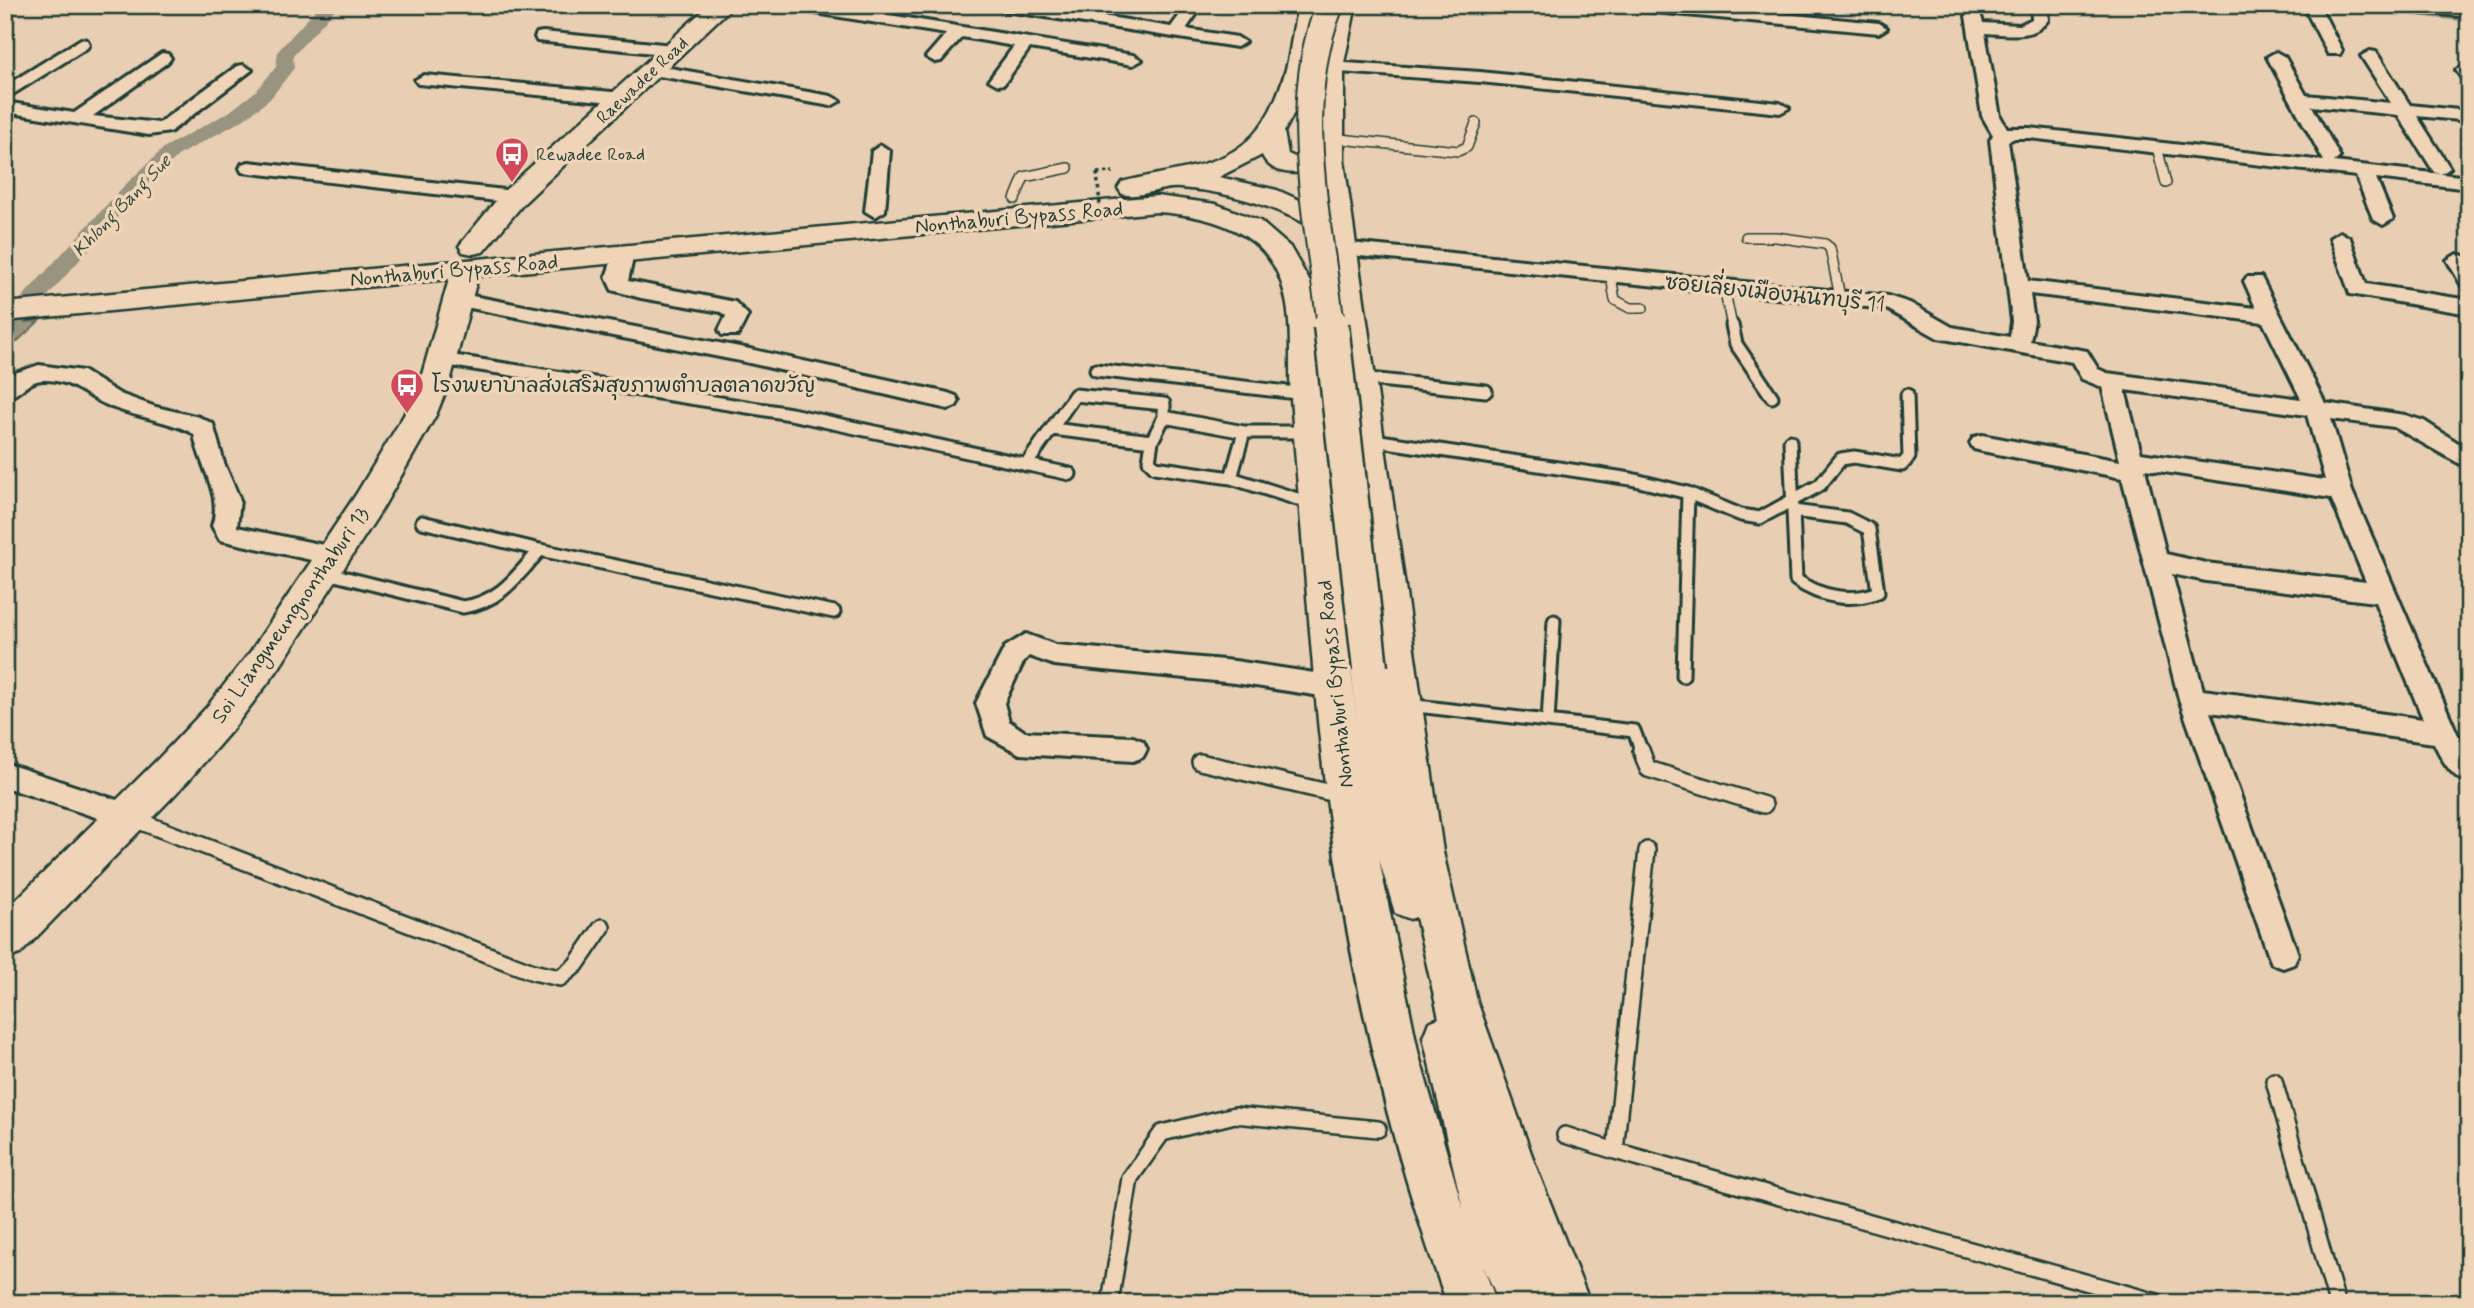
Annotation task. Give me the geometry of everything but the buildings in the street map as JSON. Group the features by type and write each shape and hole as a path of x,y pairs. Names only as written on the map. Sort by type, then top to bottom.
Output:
{"main road":[{"name":"Raewadee Road","path":"465,271 514,197 723,5"},
{"path":"1310,5 1304,22 1304,46 1289,98 1273,134 1275,157 1283,164 1296,167 1308,164 1329,140"},
{"path":"1330,5 1320,29 1307,116 1352,677 1495,1237"},
{"name":"Nonthaburi Bypass Road","path":"1345,5 1337,27 1331,68 1329,140 1339,239 1423,852 1455,1001 1555,1295"},
{"name":"Nonthaburi Bypass Road","path":"1169,183 1232,162 1273,134"},
{"name":"Nonthaburi Bypass Road","path":"5,286 90,279 465,271 875,211 1169,183 1225,183 1278,198 1339,239"},
{"path":"1236,218 1278,218 1284,208 1278,198"},
{"name":"Nonthaburi Bypass Road","path":"5,312 465,271 1157,204 1188,205 1236,218 1272,243 1291,269 1300,290 1316,505 1352,677 1347,797 1380,984 1410,1115 1472,1303"},
{"name":"Soi Liangmeungnonthaburi 13","path":"5,940 128,816 219,719 264,661 329,564 428,399 442,359 465,271"},
{"name":"Nonthaburi Bypass Road","path":"1380,984 1495,1237 1555,1295"}],"street":[{"path":"797,5 1133,60"},
{"path":"1001,5 1237,42"},
{"path":"1176,32 1195,5"},
{"path":"1632,5 1879,28"},
{"path":"2003,136 1991,116 1975,22 2028,29 2040,20 2039,5"},
{"path":"2399,5 2469,12"},
{"path":"2312,7 2334,50"},
{"path":"935,57 957,32"},
{"path":"543,37 673,50"},
{"path":"998,80 1025,43"},
{"path":"5,94 81,44"},
{"path":"2276,57 2331,157"},
{"path":"2370,57 2441,168"},
{"path":"77,119 162,58"},
{"path":"1331,68 1480,77 1780,108"},
{"path":"5,107 149,131 164,128 243,70"},
{"path":"653,70 831,101"},
{"path":"424,80 623,98"},
{"path":"2300,100 2469,116"},
{"path":"2017,343 2022,337 2019,286 1998,140 2013,132 2469,183"},
{"path":"875,211 881,151"},
{"path":"249,168 514,197"},
{"path":"2364,172 2383,219"},
{"path":"2340,238 2357,289 2469,307"},
{"name":"ซอยเลี่ยงเมืองนนทบุรี 11","path":"1339,239 1611,276 1840,297 1903,308 1956,335 2017,343 2079,356 2093,376 2112,382 2397,421 2416,427 2469,461"},
{"path":"624,254 616,277 618,285 640,292 728,307 737,314 730,330"},
{"path":"2457,260 2469,282"},
{"path":"465,271 745,355 948,401"},
{"path":"2254,281 2317,410 2340,491 2443,733 2466,770"},
{"path":"2019,286 2272,316"},
{"path":"5,392 23,378 39,372 75,376 112,399 152,414 191,422 205,430 212,463 229,499 231,511 224,526 229,534 329,564"},
{"path":"2112,382 2192,699 2283,954"},
{"path":"1982,443 2132,468 2144,461 2340,491"},
{"path":"2156,561 2206,572 2384,593"},
{"path":"1133,749 1020,743 996,728 990,703 1014,654 1026,645 1054,655 1235,672 1352,677"},
{"path":"2192,699 2443,733"},
{"path":"5,775 128,816"}],"lane":[{"path":"1329,140 1458,151 1467,147 1476,122"},
{"path":"2157,147 2166,183"},
{"path":"1015,199 1024,177 1068,168"},
{"path":"1746,237 1776,237 1825,244 1830,248 1840,297"},
{"path":"1611,276 1615,300 1630,308 1643,308"},
{"path":"1724,288 1736,344 1755,368 1772,397"},
{"path":"442,359 791,414 1070,474"},
{"path":"1096,370 1306,394"},
{"path":"1359,378 1486,391"},
{"path":"1026,465 1076,395 1164,404 1164,418 1152,441 1149,461 1155,467 1231,478 1316,505"},
{"path":"1367,439 1630,479 1688,493 1741,515 1760,518 1792,506 1820,485 1840,459 1854,457 1902,465 1909,457 1907,395"},
{"path":"1164,418 1244,432 1310,432"},
{"path":"1052,429 1152,441"},
{"path":"1231,478 1244,432"},
{"path":"1790,441 1787,483 1792,506 1796,580 1805,588 1865,600 1878,592 1869,529 1847,518 1792,506"},
{"path":"1683,676 1688,493"},
{"path":"422,522 540,550 834,612"},
{"path":"329,564 463,607 481,606 495,600 540,550"},
{"path":"1548,721 1554,621"},
{"path":"1403,705 1634,731 1648,769 1764,805"},
{"path":"1200,762 1347,797"},
{"path":"128,816 533,972 560,978 576,965 602,926"},
{"path":"1615,1151 1647,850"},
{"path":"2274,1081 2337,1303"},
{"path":"1110,1303 1130,1178 1162,1133 1234,1115 1378,1129"},
{"path":"1565,1135 2160,1303"}],"path":[{"path":"1101,216 1097,173 1117,172"}],"shaded area":[{"path":"39,321 5,353 5,324"}],"waterway":[{"name":"Khlong Bang Sue","path":"5,330 131,190 172,151 236,116 263,95 285,68 284,55 330,5"},
{"path":"2360,5 2469,17"}],"place":[{"name":"Rewadee Road","path":"512,184"},
{"name":"โรงพยาบาลส่งเสริมสุขภาพตำบลตลาดขวัญ","path":"407,415"}]}
